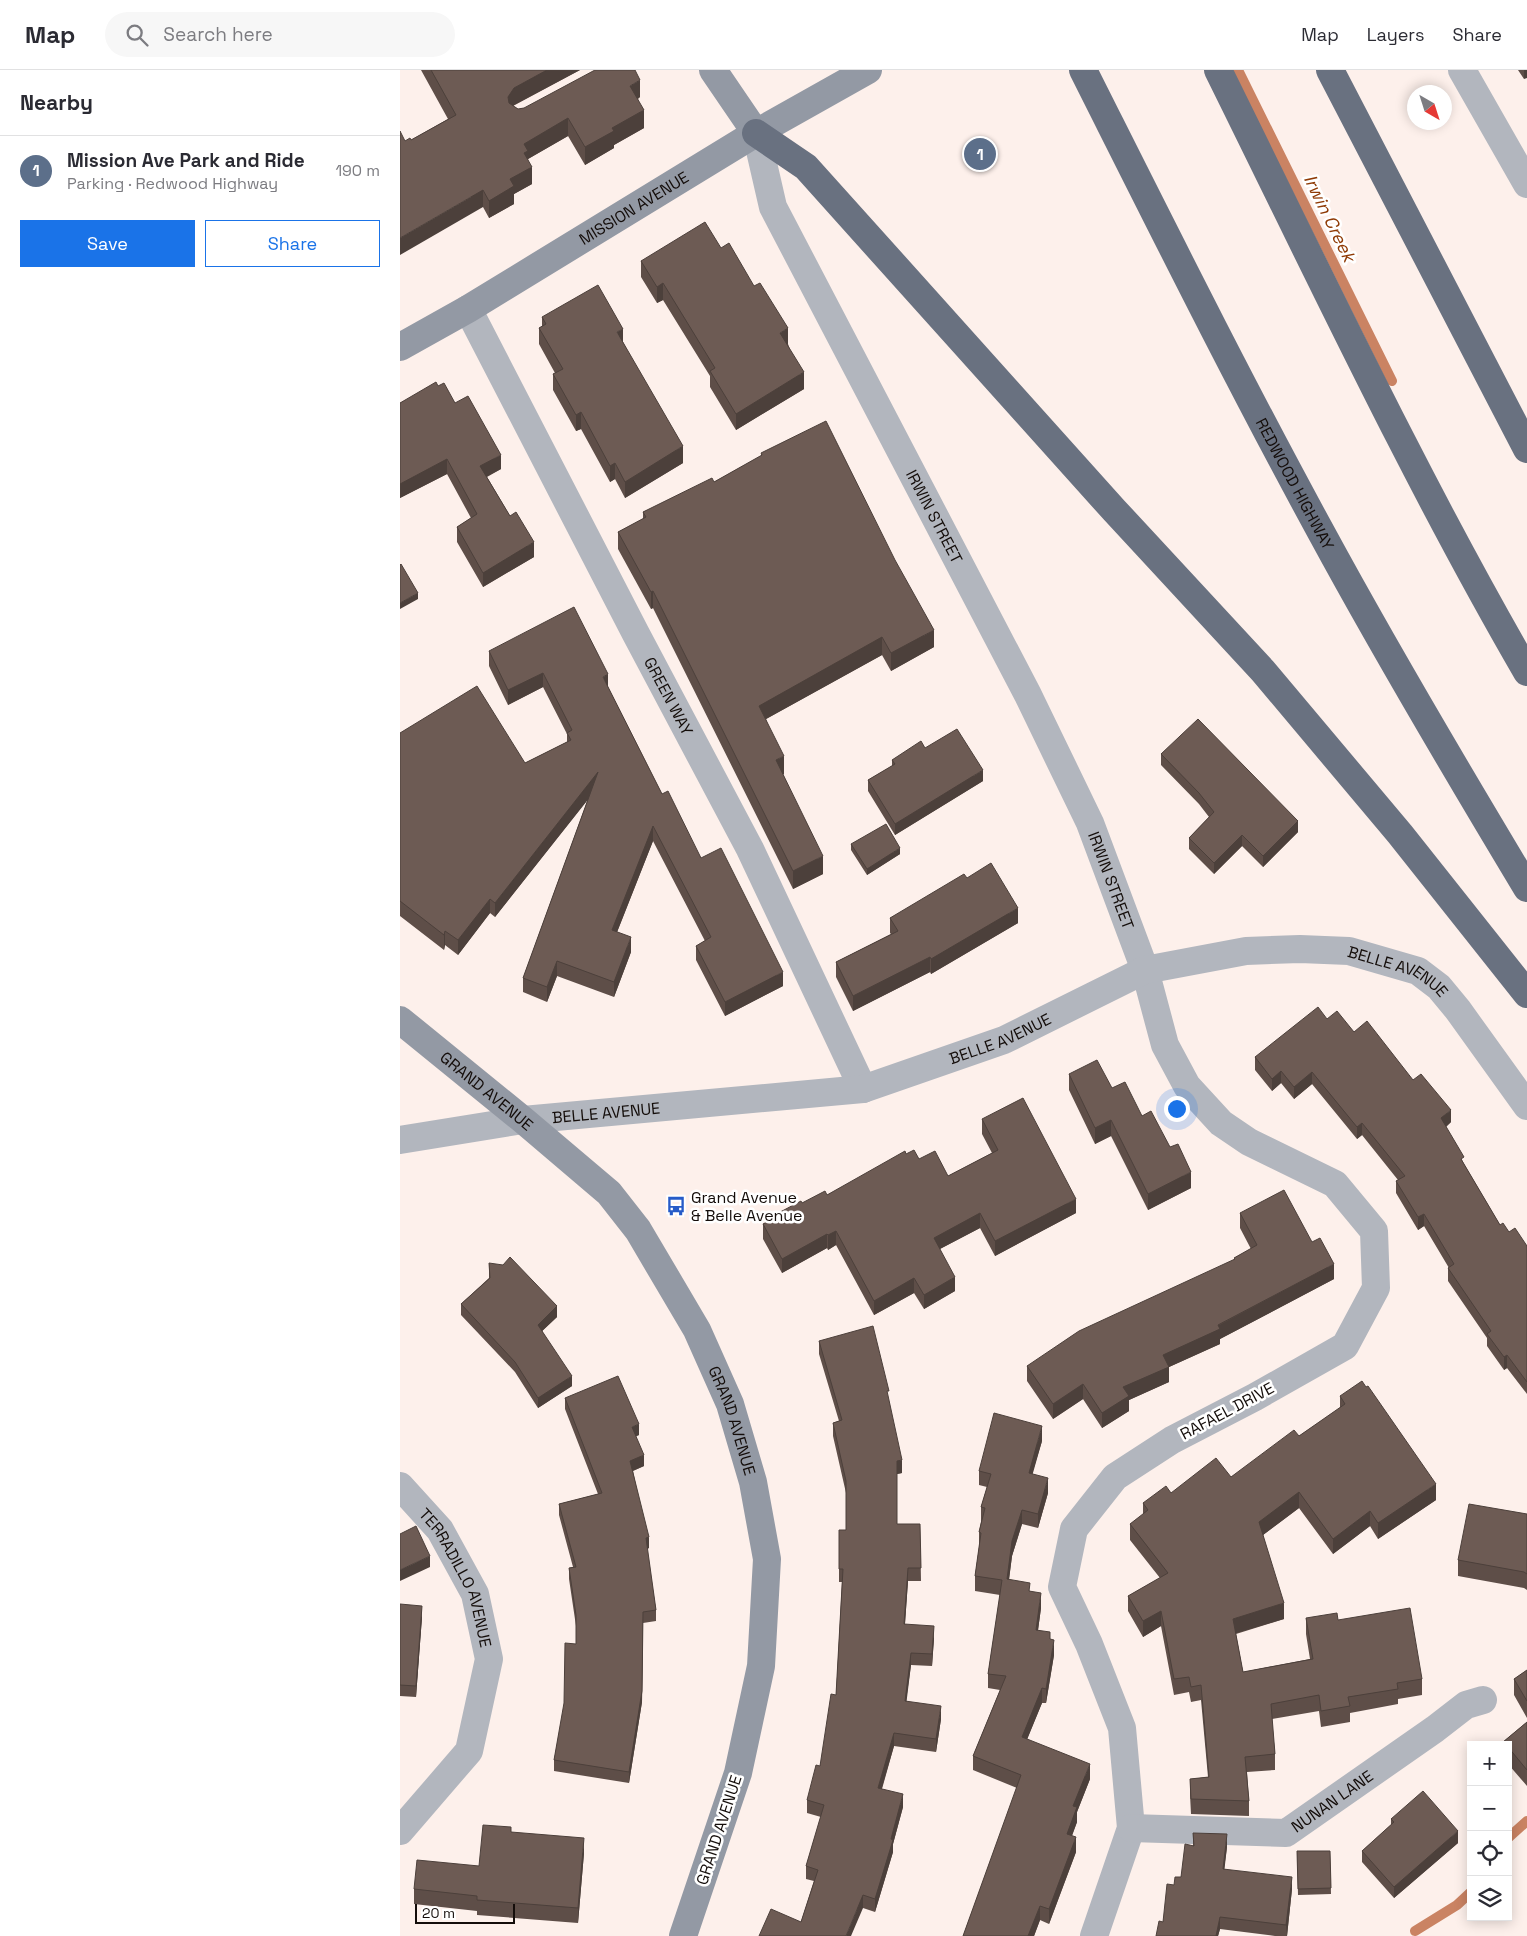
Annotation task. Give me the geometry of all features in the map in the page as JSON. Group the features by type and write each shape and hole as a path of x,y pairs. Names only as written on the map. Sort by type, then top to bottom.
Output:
{"highway":[{"name":"REDWOOD HIGHWAY","path":"1083,70 1320,530 1406,685 1527,888"},
{"path":"1218,70 1425,486 1527,672"},
{"path":"1330,70 1527,449"},
{"path":"756,133 806,167 1108,503 1263,671 1400,834 1527,994"}],"street":[{"name":"IRWIN STREET","path":"712,70 756,133 773,207 1028,695 1090,823 1145,970"},
{"name":"MISSION AVENUE","path":"400,347 468,309 756,133 868,70"},
{"path":"1462,70 1527,184"},
{"name":"GREEN WAY","path":"468,309 636,634 750,849 862,1088"},
{"name":"BELLE AVENUE","path":"400,1140 523,1120 862,1088 1004,1040 1145,970 1246,950 1300,949 1349,951 1418,971 1439,987 1458,1010 1527,1106"},
{"name":"RAFAEL DRIVE","path":"1094,1936 1131,1828 1122,1728 1088,1644 1062,1587 1074,1529 1115,1477 1172,1440 1255,1398 1345,1346 1376,1288 1374,1232 1336,1184 1249,1142 1220,1123 1187,1086 1165,1045 1145,970"},
{"name":"GRAND AVENUE","path":"400,1020 523,1120 608,1193 638,1230 697,1330 730,1404 753,1482 767,1559 761,1666 738,1773 683,1936"},
{"name":"TERRADILLO AVENUE","path":"400,1486 440,1530 475,1594 489,1659 469,1751 400,1831"},
{"name":"NUNAN LANE","path":"1131,1828 1286,1833 1466,1706 1483,1700"}],"building":[{"path":"431,70 547,70 514,88 508,97 509,103 518,109 524,108 595,70 635,70 640,80 630,86 644,110 612,128 614,131 585,147 568,118 524,144 528,151 524,153 532,167 510,179 514,186 489,201 483,190 400,238 400,131 405,141 410,138 411,140 456,115"},
{"path":"705,222 721,248 729,243 754,286 760,283 788,328 780,333 804,372 736,414 710,371 715,368 663,283 657,287 641,261"},
{"path":"598,285 623,329 617,332 683,446 625,482 615,463 610,466 581,412 576,415 553,374 563,369 539,328 546,324 542,317"},
{"path":"436,382 438,386 444,383 455,403 468,396 501,455 480,466 510,516 516,512 534,542 483,573 457,527 477,514 447,459 400,484 400,403"},
{"path":"826,421 895,560 934,630 891,653 882,637 759,706 784,756 776,760 823,856 793,871 653,591 651,592 618,532 646,517 643,512 712,478 714,482 762,455 761,453"},
{"path":"400,565 418,593 400,603"},
{"path":"574,607 608,674 603,677 662,794 668,791 701,858 721,848 783,972 725,1002 696,946 711,937 653,826 612,930 631,937 614,982 557,961 547,987 523,978 598,772 495,903 490,899 458,940 445,931 444,935 400,901 400,733 477,686 525,763 571,740 567,733 572,730 543,673 508,690 489,651"},
{"path":"1198,719 1298,821 1263,856 1242,835 1214,863 1189,838 1214,812 1199,793 1161,754"},
{"path":"957,729 983,770 895,824 868,780 895,764 892,760 921,741 925,748"},
{"path":"886,824 900,848 867,869 851,844"},
{"path":"991,863 1018,908 931,959 930,957 853,996 836,962 898,931 890,918 964,874 967,878"},
{"path":"1318,1007 1327,1019 1337,1011 1354,1032 1367,1021 1413,1080 1421,1074 1451,1110 1441,1118 1464,1157 1461,1159 1500,1225 1503,1223 1509,1232 1515,1228 1527,1246 1527,1382 1507,1355 1504,1357 1487,1334 1491,1331 1448,1268 1454,1264 1424,1214 1418,1217 1396,1181 1405,1176 1362,1123 1357,1127 1312,1072 1294,1087 1281,1071 1272,1079 1255,1057"},
{"path":"1097,1060 1112,1088 1125,1082 1142,1116 1151,1111 1170,1147 1178,1144 1191,1172 1148,1194 1111,1120 1095,1128 1069,1074"},
{"path":"1023,1098 1076,1199 995,1241 980,1213 934,1238 955,1277 924,1295 914,1278 874,1301 836,1231 782,1259 763,1224 769,1221 767,1219 825,1191 827,1195 905,1151 906,1154 914,1150 919,1159 935,1151 948,1176 998,1150 982,1119"},
{"path":"1284,1190 1312,1242 1320,1238 1334,1264 1218,1325 1220,1329 1163,1355 1169,1367 1123,1387 1129,1396 1102,1413 1083,1384 1053,1404 1027,1366 1079,1331 1235,1259 1257,1245 1240,1213"},
{"path":"510,1257 557,1306 538,1325 572,1376 538,1398 515,1362 461,1304 490,1278 489,1263 503,1265"},
{"path":"873,1326 889,1391 887,1391 902,1460 897,1461 897,1524 920,1524 921,1568 908,1568 904,1624 934,1626 932,1654 911,1653 905,1701 941,1706 936,1739 894,1733 878,1788 903,1794 891,1839 893,1840 875,1899 863,1895 846,1936 759,1936 771,1909 801,1922 818,1870 806,1866 824,1805 807,1800 816,1765 820,1766 831,1694 836,1695 843,1569 839,1569 839,1530 846,1530 846,1481 833,1423 842,1420 819,1341"},
{"path":"618,1376 639,1424 632,1427 644,1455 630,1461 649,1537 646,1538 656,1610 643,1612 642,1691 629,1772 554,1760 564,1703 565,1643 576,1644 576,1615 569,1568 576,1567 559,1504 602,1493 565,1398"},
{"path":"1362,1381 1366,1387 1368,1386 1436,1484 1378,1523 1370,1511 1333,1539 1299,1492 1259,1522 1284,1603 1233,1619 1243,1672 1313,1659 1306,1618 1337,1613 1338,1620 1410,1608 1422,1679 1397,1683 1398,1689 1348,1697 1350,1706 1321,1711 1319,1695 1271,1704 1275,1754 1245,1757 1249,1801 1191,1799 1190,1779 1209,1777 1201,1685 1191,1687 1189,1677 1174,1679 1161,1611 1143,1621 1128,1596 1168,1573 1130,1524 1148,1510 1143,1503 1166,1486 1171,1493 1216,1458 1231,1477 1294,1430 1299,1436 1345,1404 1340,1396"},
{"path":"994,1413 1042,1426 1029,1473 1048,1478 1038,1514 1022,1510 1012,1541 1007,1579 1030,1583 1029,1591 1041,1593 1036,1630 1050,1632 1050,1639 1054,1640 1046,1689 1042,1688 1022,1737 1090,1764 1073,1806 1077,1807 1067,1834 1076,1837 1049,1909 1040,1906 1028,1936 963,1936 1021,1775 973,1756 1006,1676 988,1674 1002,1580 975,1576 981,1533 979,1532 985,1508 981,1507 991,1474 979,1471"},
{"path":"1469,1504 1527,1514 1527,1574 1458,1560"},
{"path":"416,1526 430,1556 400,1570 400,1534"},
{"path":"400,1604 422,1606 416,1686 400,1685"},
{"path":"1527,1670 1527,1701 1514,1679"},
{"path":"1527,1722 1527,1770 1512,1752 1512,1741 1504,1741"},
{"path":"1423,1791 1458,1831 1394,1887 1362,1851 1394,1822 1391,1819"},
{"path":"483,1825 511,1827 511,1832 584,1838 578,1908 477,1900 477,1896 414,1889 417,1860 479,1866"},
{"path":"1193,1833 1227,1834 1223,1869 1292,1877 1286,1925 1220,1917 1216,1936 1156,1936 1159,1921 1163,1922 1167,1884 1174,1885 1175,1877 1181,1877 1185,1844 1194,1846"},
{"path":"1297,1851 1330,1851 1331,1888 1298,1889"}],"waterway":[{"name":"Irwin Creek","path":"1238,70 1392,381"},
{"path":"1512,1834 1527,1821"},
{"path":"1415,1931 1457,1905 1467,1896"}],"place":[{"name":"Mission Ave Park and Ride","path":"980,154"},
{"name":"Grand Avenue & Belle Avenue","path":"676,1206"}]}
